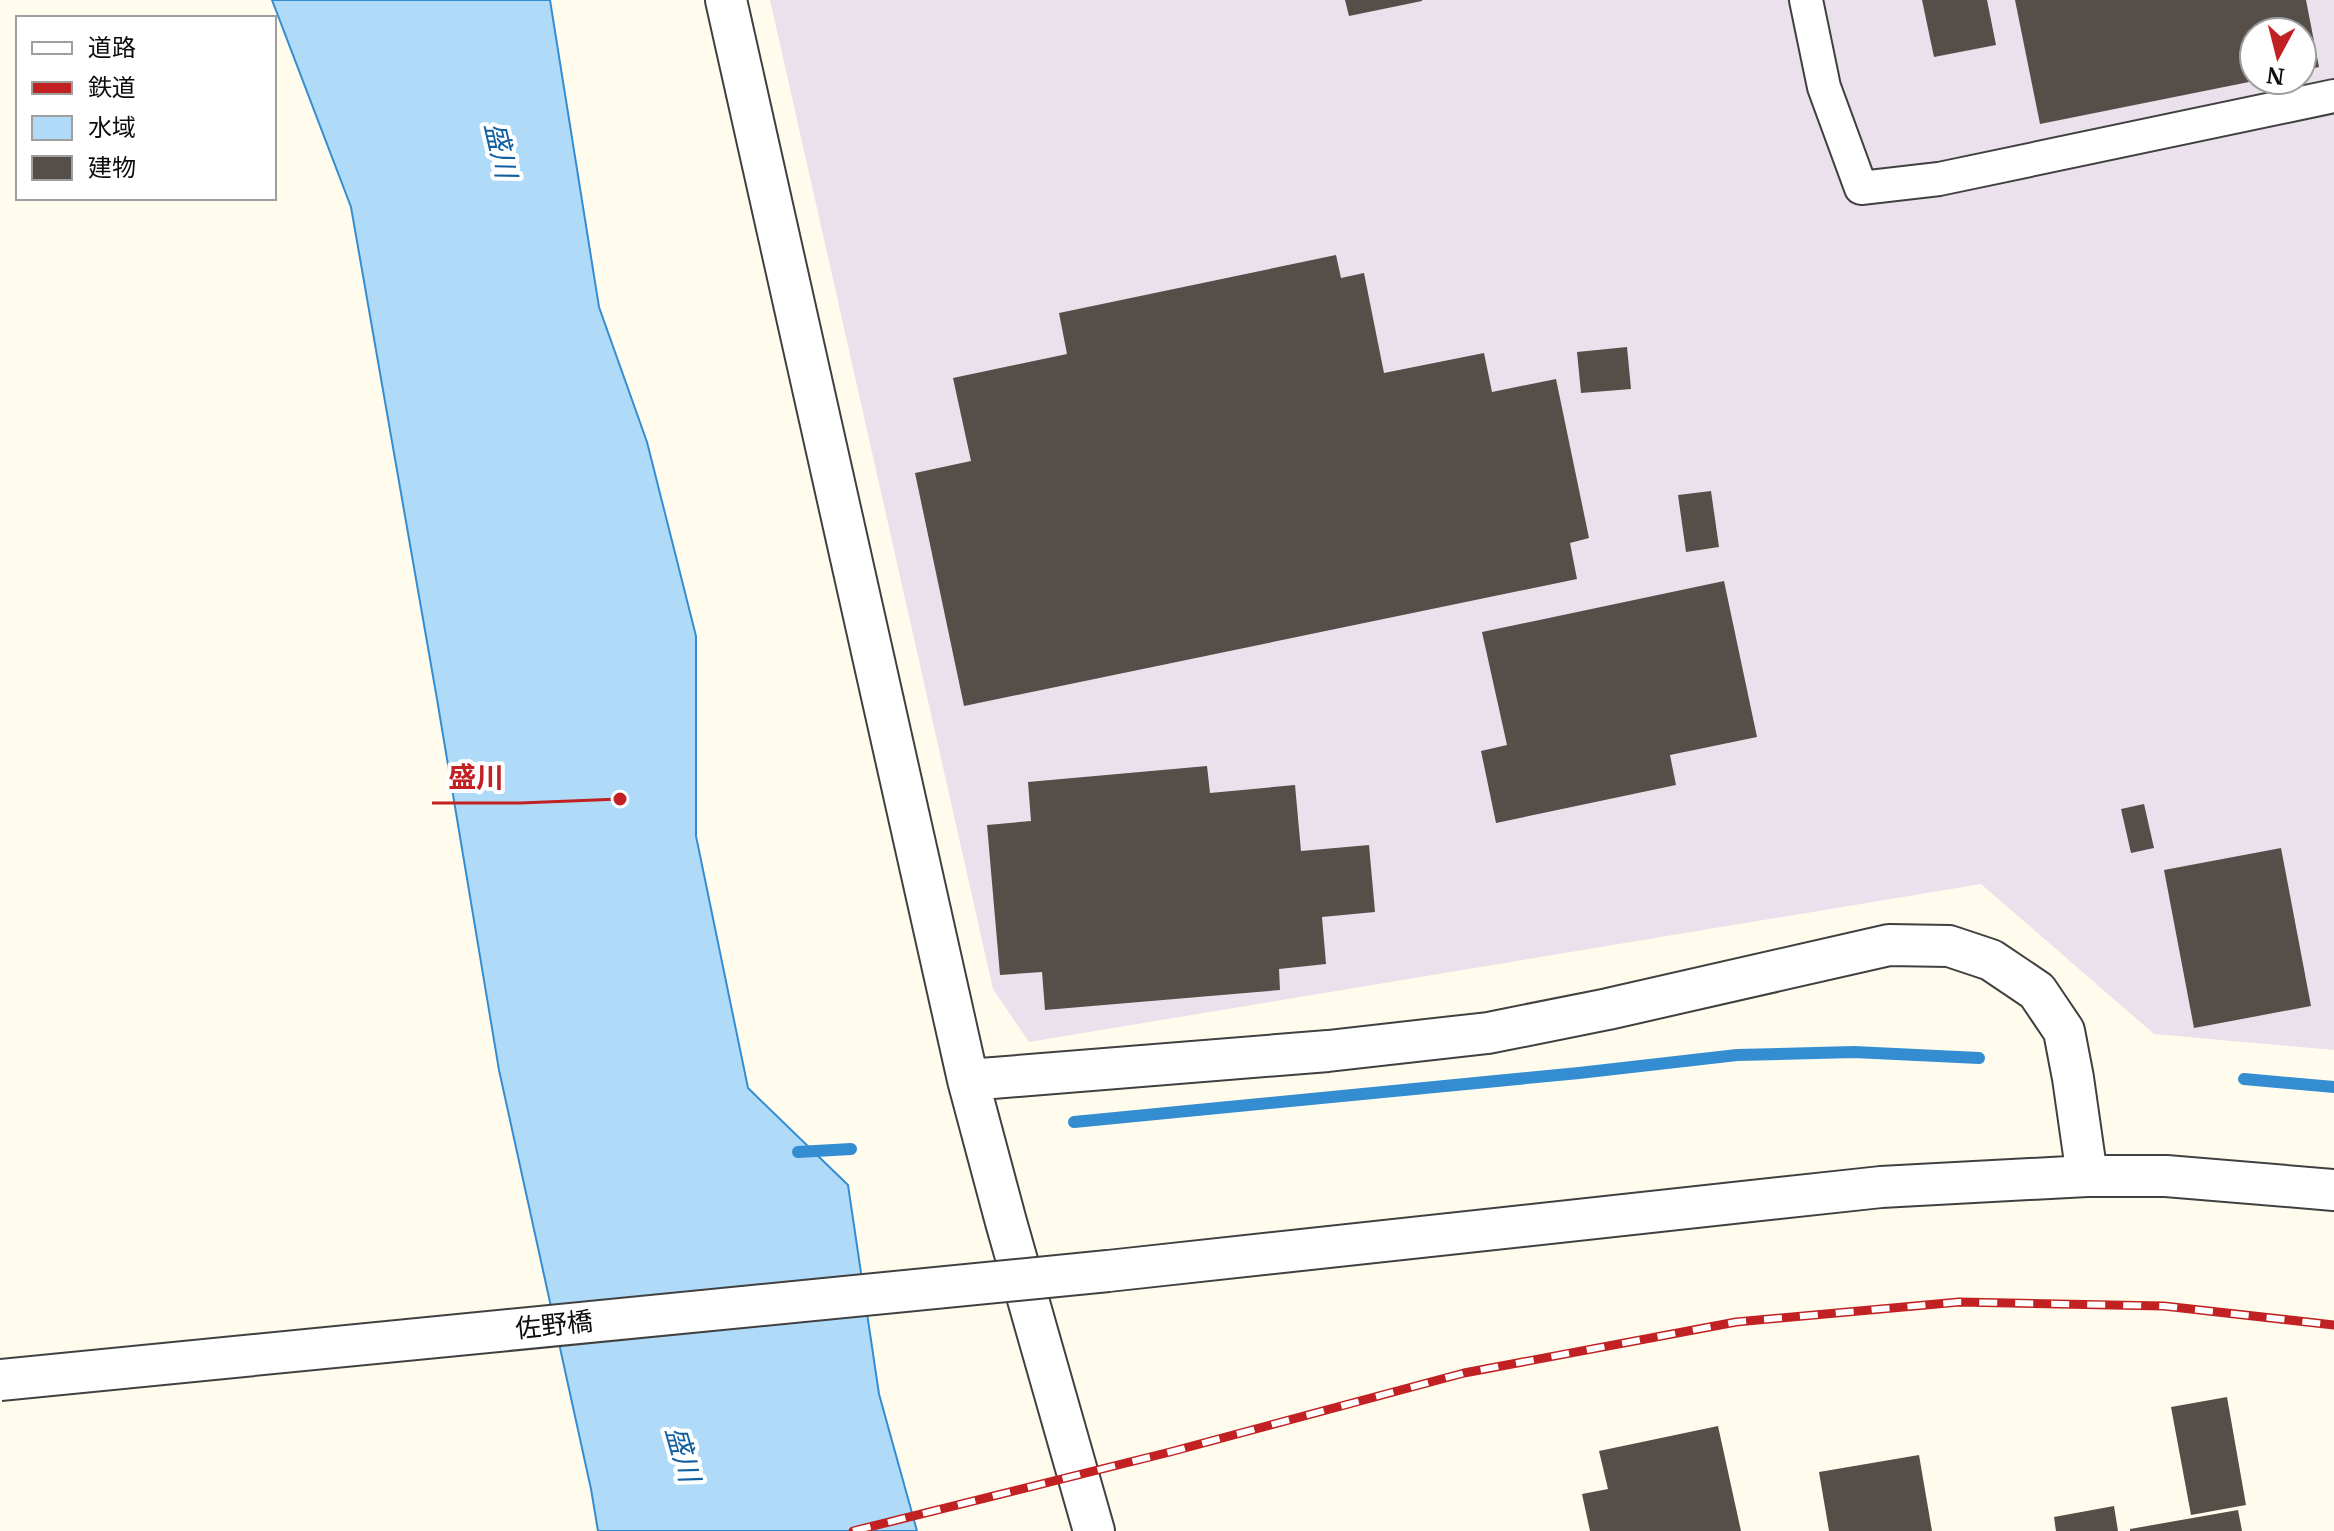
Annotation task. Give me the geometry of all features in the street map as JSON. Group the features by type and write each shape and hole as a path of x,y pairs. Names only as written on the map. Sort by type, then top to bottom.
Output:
{"street":[{"path":"726,0 968,1080 1094,1531"},
{"path":"1806,0 1824,87 1861,188 1939,179 2334,96"},
{"path":"968,1080 1328,1051 1488,1033 1624,1006 1889,945 1949,946 1991,960 2037,991 2064,1031 2087,1176"},
{"name":"佐野橋","path":"0,1380 1108,1271 1881,1187 2087,1176 2166,1176 2334,1190"}],"shaded area":[{"path":"770,0 2334,0 2334,1050 2154,1034 1981,884 1029,1042 993,989"}],"water":[{"path":"272,0 550,0 599,307 647,442 696,636 696,836 748,1088 848,1185 879,1394 917,1531 598,1531 499,1070 351,207"}],"building":[{"path":"1345,0 1422,0 1422,1 1349,16"},
{"path":"1922,0 1987,0 1996,45 1934,57"},
{"path":"2015,0 2306,0 2309,16 2238,16 2238,84 2040,124"},
{"path":"1336,255 1341,278 1364,273 1384,373 1484,353 1492,392 1556,379 1589,538 1570,543 1577,579 964,706 915,473 971,461 953,378 1067,354 1059,313"},
{"path":"1627,347 1631,389 1581,393 1577,352"},
{"path":"1711,491 1719,547 1686,552 1678,495"},
{"path":"1724,581 1757,737 1670,755 1676,785 1496,823 1481,751 1507,745 1482,632"},
{"path":"1207,766 1210,793 1295,785 1301,851 1369,845 1375,912 1322,917 1326,964 1279,969 1280,990 1045,1010 1042,972 1000,975 987,825 1031,821 1028,782"},
{"path":"2144,804 2154,848 2131,853 2121,809"},
{"path":"2281,848 2311,1006 2194,1028 2164,870"},
{"path":"2227,1397 2246,1505 2191,1515 2171,1407"},
{"path":"1718,1426 1741,1531 1590,1531 1582,1494 1608,1489 1599,1451"},
{"path":"1919,1455 1932,1531 1829,1531 1819,1472"},
{"path":"2114,1506 2118,1531 2056,1531 2054,1517"},
{"path":"2238,1510 2242,1531 2130,1531 2130,1529"}],"waterway":[{"path":"1074,1122 1737,1055 1854,1052 1979,1058"},
{"path":"2244,1079 2334,1087"},
{"path":"798,1152 851,1149"}],"railway":[{"path":"853,1531 1170,1452 1464,1373 1736,1322 1959,1302 2164,1306 2334,1325"}],"place":[{"name":"盛川","path":"620,799"}]}
